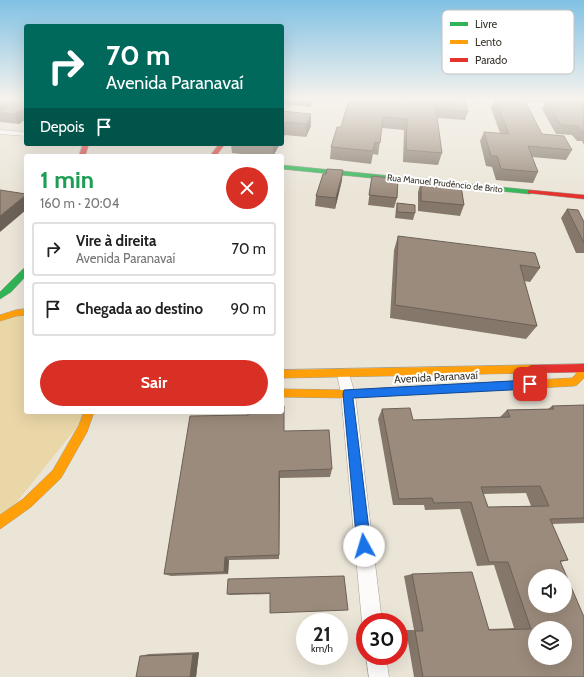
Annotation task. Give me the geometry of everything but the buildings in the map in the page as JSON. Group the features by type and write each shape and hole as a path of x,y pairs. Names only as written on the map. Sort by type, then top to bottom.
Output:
{"main road":[{"name":"Rua Manuel Prudêncio de Brito","path":"284,167 584,197"},
{"path":"0,296 24,273"},
{"path":"0,318 24,312"},
{"name":"Avenida Paranavaí","path":"284,374 583,368 580,378 574,382 348,394 284,394"},
{"path":"0,523 27,503 57,474 83,428 88,414"}],"street":[{"path":"0,132 24,134"},
{"path":"343,374 348,394 371,613"},
{"path":"377,665 379,677"}],"shaded area":[{"path":"24,312 24,414 87,414 0,523 0,318"}],"traffic: fast":[{"path":"284,167 530,192"},
{"path":"0,296 24,273"}],"traffic: slow":[{"path":"0,318 24,312"},
{"path":"284,393 348,394 574,382 580,376 582,368"},
{"path":"284,374 532,369"},
{"path":"0,523 27,503 57,474 83,428 88,414"}],"traffic: jam":[{"path":"83,154 85,146"},
{"path":"214,154 220,146"},
{"path":"530,192 584,197"},
{"path":"532,369 584,368"}],"route":[{"path":"364,546 348,394 530,384"}]}
